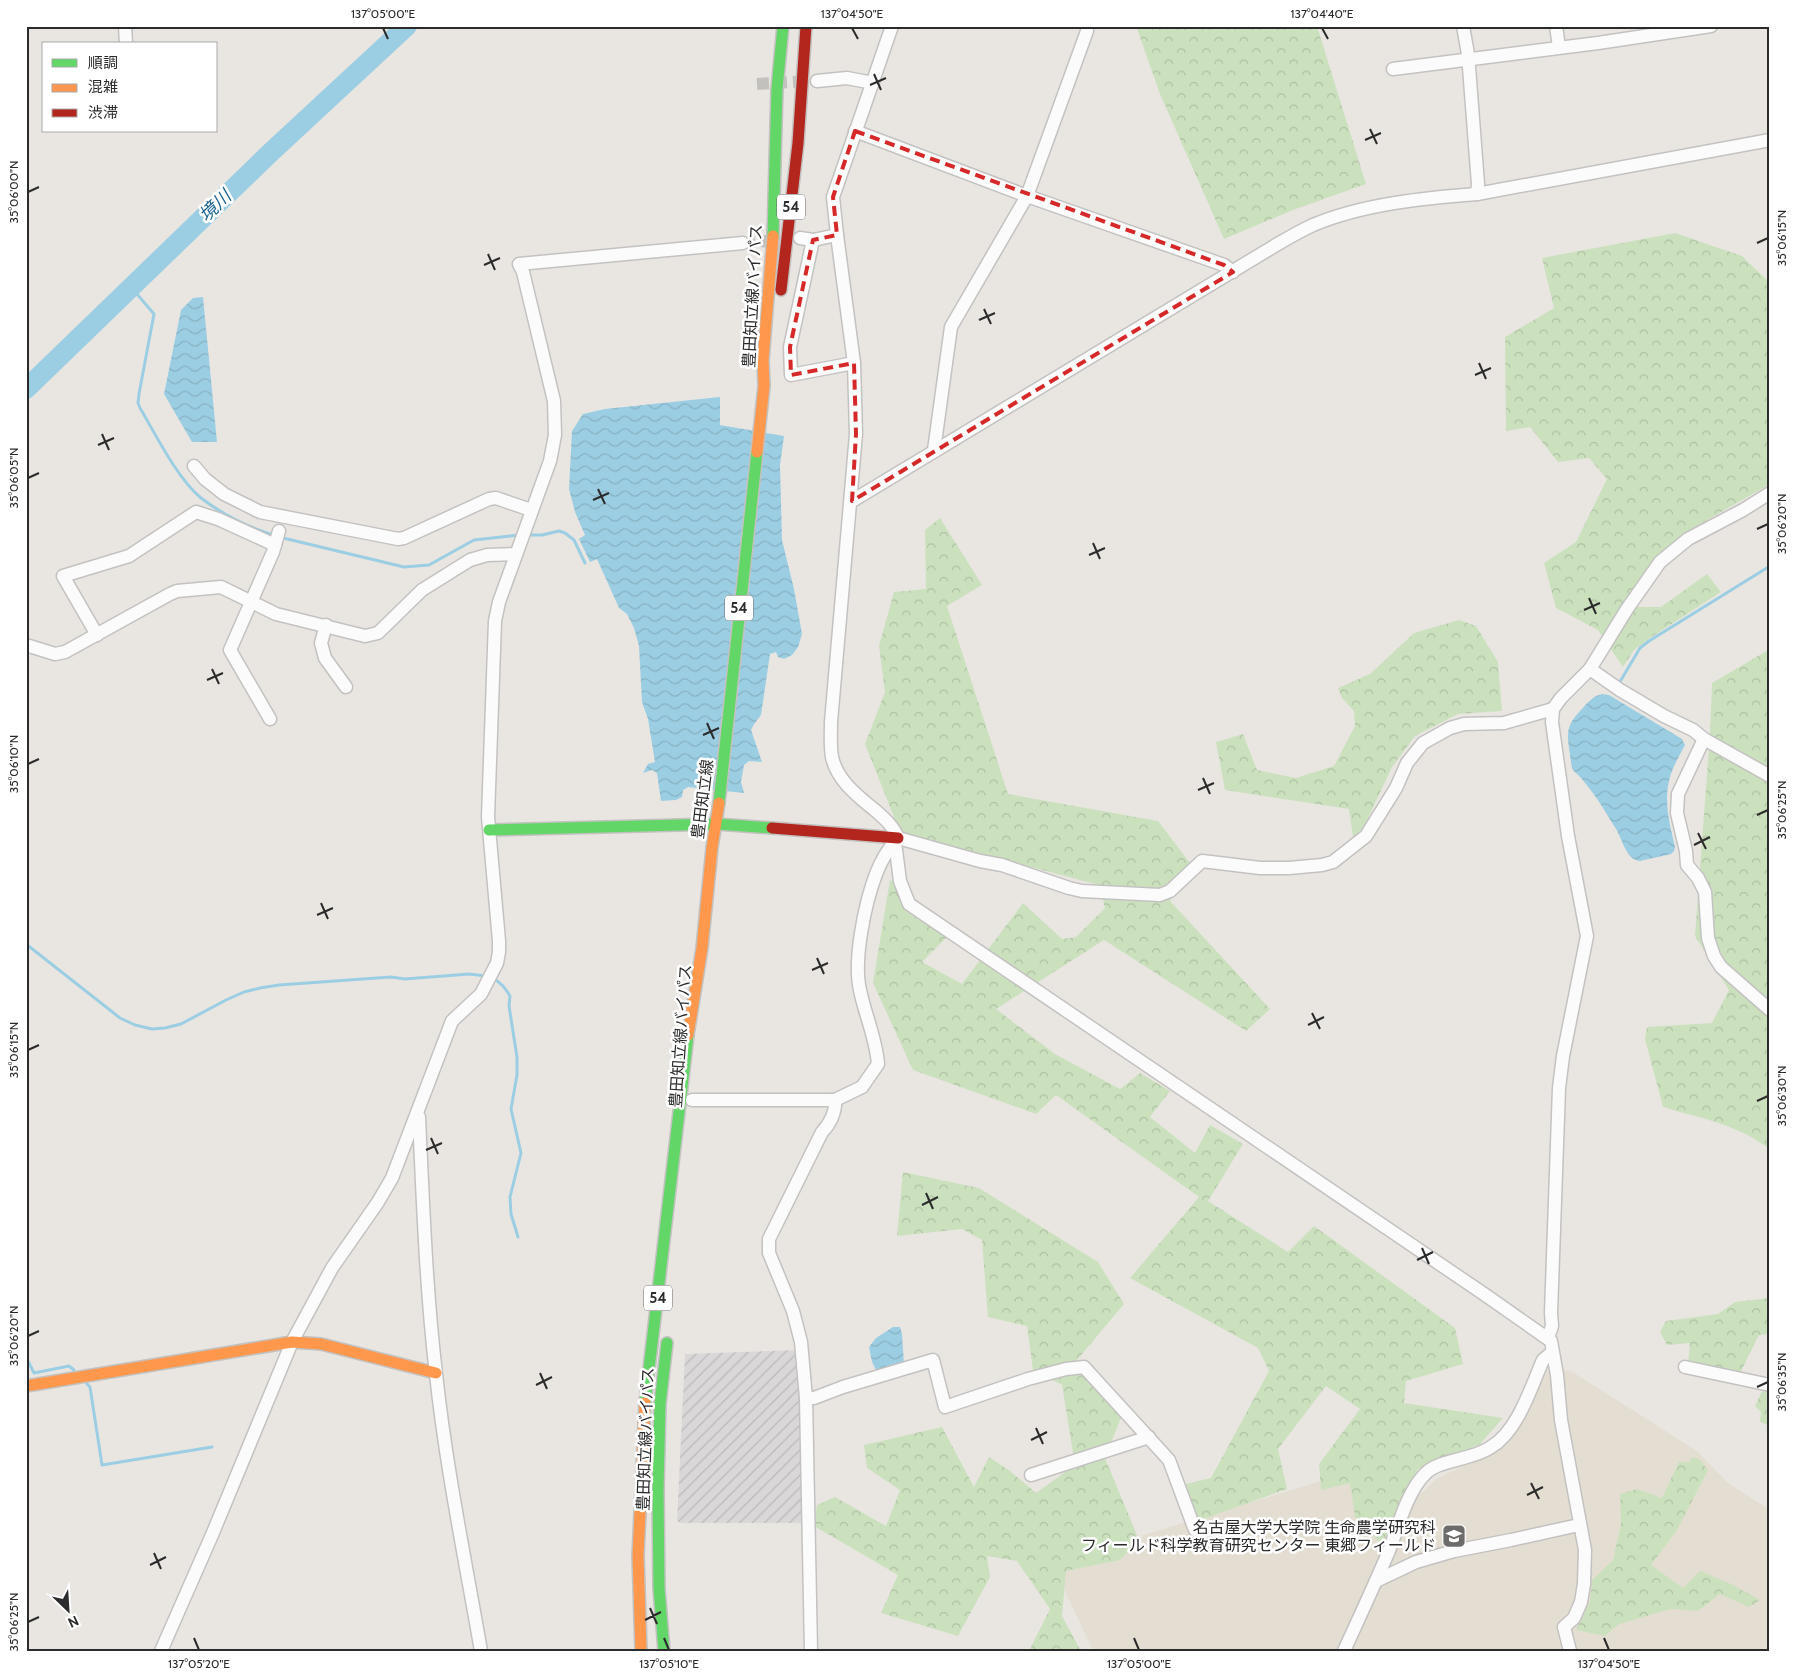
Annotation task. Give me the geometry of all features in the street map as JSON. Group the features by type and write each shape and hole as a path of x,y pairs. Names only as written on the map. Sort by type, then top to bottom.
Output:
{"main road":[{"name":"豊田知立線バイパス","path":"764,386 763,360 773,232 777,89 783,26"},
{"name":"豊田知立線バイパス","path":"764,386 772,358 798,143 806,26"},
{"name":"豊田知立線","path":"702,948 764,386"},
{"path":"489,830 717,824 896,840"},
{"name":"豊田知立線バイパス","path":"692,1105 697,1055 702,948"},
{"name":"豊田知立線バイパス","path":"641,1651 638,1556 645,1403 686,1050 702,948"},
{"name":"豊田知立線バイパス","path":"664,1651 659,1588 658,1489 660,1404 668,1328"},
{"path":"26,1386 292,1342 320,1344 436,1373"}],"street":[{"path":"125,26 126,42"},
{"path":"892,26 833,197 854,364 856,434 852,501 831,722 832,755 836,767 849,788 895,830 900,881 909,904 1551,1341 1557,1375 1561,1420 1585,1550 1584,1584 1581,1602 1574,1618 1564,1627 1570,1651"},
{"path":"1463,26 1468,54 1478,184 1477,194"},
{"path":"1556,26 1559,47"},
{"path":"1393,69 1559,47 1659,30 1711,26"},
{"path":"934,450 951,326 1028,196 1087,31"},
{"path":"817,81 847,78 873,82"},
{"path":"855,131 1028,196 1224,265 1233,272"},
{"path":"852,501 1294,234 1314,225 1357,211 1428,198 1477,194 1770,140"},
{"path":"800,238 813,240 837,235"},
{"path":"813,240 790,347 791,375 854,364"},
{"path":"161,1651 212,1535 292,1342 332,1268 378,1202 392,1178 452,1021 481,994 497,963 499,952 489,830 495,621 499,602 550,461 556,417 550,379 520,264 743,243"},
{"path":"194,466 205,479 224,494 260,512 398,539 404,538 488,499 496,498 531,510"},
{"path":"1550,1332 1559,1088 1563,1056 1587,936 1568,836 1552,722 1553,709 1590,668 1627,608 1660,562 1688,539 1743,510 1770,493"},
{"path":"97,635 63,576 129,556 196,512 218,519 275,544"},
{"path":"270,719 230,650 273,552 279,531"},
{"path":"26,645 56,654 71,649 177,591 220,587 276,614 365,636 378,633 422,590 470,560 487,555 516,554"},
{"path":"326,625 322,644 325,658 346,687"},
{"path":"1590,668 1617,688 1770,776"},
{"path":"896,840 1002,865 1082,891 1160,895 1170,891 1202,861 1260,868 1322,865 1341,858 1366,836 1393,793 1407,763 1423,742 1450,728 1464,724 1504,723 1553,709"},
{"path":"1704,739 1678,794 1678,813 1687,865 1698,878 1705,892 1708,938 1714,956 1721,968 1770,1010"},
{"path":"692,1105 835,1100 862,1087 878,1064 876,1045 859,988 856,966 857,956 876,874 887,851 896,840"},
{"path":"812,1651 806,1398 801,1342 793,1311 769,1253 769,1239 822,1132 834,1112 835,1100"},
{"path":"418,1112 427,1275 442,1426 481,1651"},
{"path":"1344,1651 1417,1484 1434,1467 1472,1456 1492,1447 1506,1434 1516,1420 1543,1360 1550,1354"},
{"path":"806,1398 814,1398 852,1384 933,1360 945,1407 1028,1379 1066,1369 1084,1367 1169,1460 1194,1530"},
{"path":"1685,1367 1770,1385"},
{"path":"1031,1475 1149,1437"},
{"path":"1376,1581 1416,1562 1454,1551 1580,1525"}],"highlighted area":[{"path":"855,131 1224,265 1233,272 852,501 856,434 854,363 791,375 790,347 813,240 837,235 833,197"}],"shaded area":[{"path":"799,1350 805,1520 802,1523 681,1523 677,1521 685,1354"},
{"name":"名古屋大学大学院 生命農学研究科 フィールド科学教育研究センター 東郷フィールド","path":"1548,1369 1571,1371 1697,1451 1728,1483 1770,1510 1770,1651 1093,1651 1052,1563 1347,1473 1420,1495 1436,1479 1501,1448 1524,1417"}],"green space":[{"path":"1136,26 1317,26 1366,184 1293,210 1224,239 1160,94"},
{"path":"1675,233 1742,256 1770,283 1770,431 1768,453 1770,456 1770,484 1683,534 1660,554 1622,607 1661,607 1707,574 1721,592 1634,650 1623,667 1598,630 1556,608 1544,563 1576,542 1607,479 1589,458 1558,462 1530,427 1506,431 1505,337 1554,308 1542,258"},
{"path":"940,518 982,585 947,606 1008,794 1158,821 1190,863 1170,901 1270,1009 1246,1031 1104,940 996,1009 1055,1054 1120,1089 1140,1073 1170,1091 1150,1117 1195,1153 1210,1125 1243,1144 1208,1201 1288,1252 1314,1226 1455,1328 1463,1364 1406,1381 1404,1403 1503,1418 1480,1444 1418,1469 1382,1545 1355,1517 1350,1483 1321,1490 1319,1464 1360,1409 1326,1386 1278,1449 1287,1489 1198,1521 1186,1484 1211,1478 1269,1371 1258,1348 1130,1278 1199,1197 1056,1095 1036,1114 913,1070 873,983 890,880 896,883 907,912 947,937 922,962 962,984 1023,903 1062,939 1076,937 1105,908 1099,885 900,832 865,744 885,692 879,646 894,592 926,589 925,530"},
{"path":"1459,620 1476,626 1498,662 1502,711 1458,714 1415,736 1392,767 1364,827 1353,837 1349,809 1225,790 1216,742 1243,734 1257,770 1296,778 1334,766 1355,726 1354,711 1342,698 1338,688 1370,674 1414,633"},
{"path":"1770,649 1770,1150 1759,1141 1733,1128 1663,1107 1645,1039 1647,1027 1712,1023 1729,990 1695,936 1712,683"},
{"path":"903,1172 979,1188 1098,1262 1124,1304 1077,1360 1122,1415 1105,1458 1139,1540 1120,1560 1066,1571 1062,1616 1081,1651 1029,1651 1050,1609 1017,1561 987,1556 990,1577 958,1636 881,1613 898,1575 814,1526 817,1505 835,1497 886,1526 900,1490 867,1468 864,1445 942,1427 974,1487 989,1457 1010,1471 1036,1493 1075,1465 1062,1385 1033,1370 1027,1326 988,1317 982,1240 962,1229 897,1236"},
{"path":"1770,1298 1770,1334 1759,1335 1739,1375 1688,1365 1690,1343 1667,1345 1660,1332 1666,1321 1718,1314 1735,1302"},
{"path":"1762,1391 1770,1393 1770,1426 1760,1422 1761,1412 1755,1406"},
{"path":"1693,1457 1700,1460 1708,1470 1677,1530 1651,1565 1683,1588 1700,1571 1731,1584 1760,1600 1749,1607 1720,1594 1698,1611 1671,1609 1619,1624 1605,1636 1576,1630 1590,1602 1592,1580 1613,1560 1621,1524 1620,1494 1637,1489 1662,1498 1679,1462 1689,1462"}],"water":[{"path":"203,297 217,442 192,442 164,394 181,310 193,298"},
{"path":"720,397 720,425 784,436 780,465 782,540 794,589 802,634 798,647 792,655 784,659 778,657 776,652 770,654 761,715 751,730 762,762 749,761 744,765 741,782 744,793 688,787 683,790 682,797 676,800 661,801 657,773 652,770 643,773 648,764 655,762 648,719 642,702 639,646 634,628 627,614 619,608 597,559 590,562 579,539 585,535 575,512 569,489 572,431 583,414 605,409"},
{"path":"1602,694 1609,695 1682,739 1685,745 1673,769 1668,786 1668,813 1675,847 1671,854 1640,861 1631,857 1599,801 1572,769 1568,731 1572,721 1588,702"},
{"path":"893,1327 900,1327 904,1365 877,1372 872,1362 869,1347 876,1338"}],"waterway":[{"name":"境川","path":"26,389 270,153 407,26"},
{"path":"131,287 154,314 138,403 160,443 175,468 201,498 236,520 273,535"},
{"path":"526,535 542,535 559,531 565,533 574,540 585,563"},
{"path":"279,537 404,567 429,565 474,540 520,535"},
{"path":"1618,685 1640,648 1770,566"},
{"path":"26,944 120,1018 135,1025 152,1029 181,1024 226,1000 244,992 260,988 391,977 405,979 469,974 486,976"},
{"path":"492,978 498,981 510,996 509,1006 517,1057 517,1075 511,1109 521,1153 510,1197 511,1214 518,1237"},
{"path":"26,1357 34,1373 69,1366 74,1370"},
{"path":"87,1384 90,1387 102,1465 212,1447"}],"tunnel":[{"path":"757,84 809,81"},
{"path":"743,243 778,240"}],"traffic: fast":[{"path":"773,236 777,89 783,26"},
{"path":"719,803 757,452"},
{"path":"489,830 717,824 772,828"},
{"path":"645,1403 688,1035"},
{"path":"664,1651 659,1588 658,1489 660,1404 667,1343"}],"traffic: slow":[{"path":"757,452 764,386 763,360 773,236"},
{"path":"688,1035 702,948 712,848 719,803"},
{"path":"26,1386 292,1342 321,1344 436,1373"},
{"path":"641,1651 638,1556 645,1403"}],"traffic: jam":[{"path":"781,290 798,143 806,26"},
{"path":"772,828 898,838"}],"place":[{"name":"名古屋大学大学院 生命農学研究科 フィールド科学教育研究センター 東郷フィールド","path":"1454,1536"}]}
